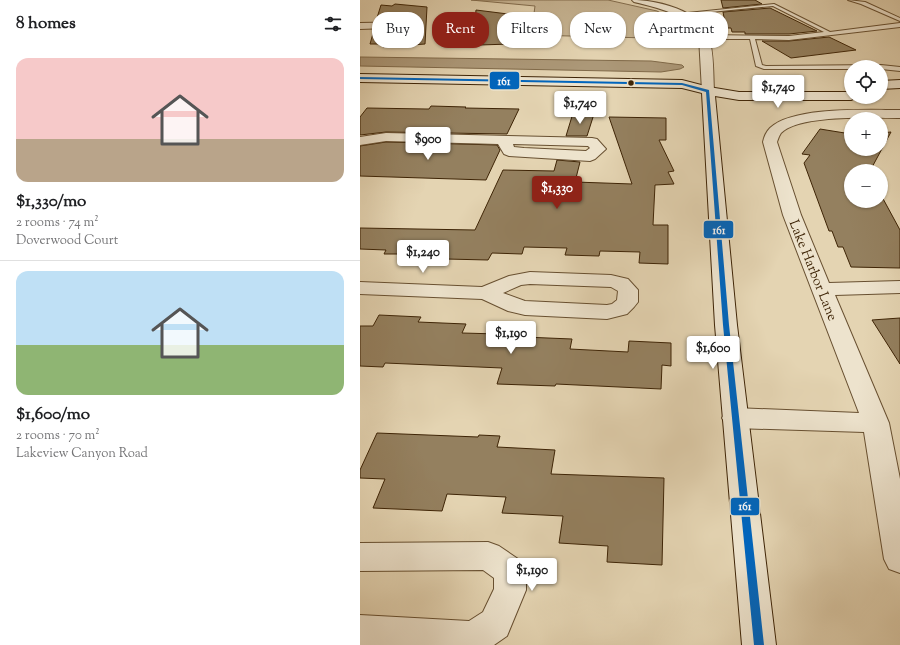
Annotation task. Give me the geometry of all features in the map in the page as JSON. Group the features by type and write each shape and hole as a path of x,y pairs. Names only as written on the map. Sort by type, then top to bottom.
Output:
{"street":[{"path":"637,0 653,3 675,12"},
{"path":"653,3 664,0"},
{"path":"360,26 372,26"},
{"path":"705,48 735,418 759,645"},
{"path":"360,78 682,84 708,91 739,96 844,96"},
{"path":"888,85 900,84"},
{"path":"360,90 680,95 734,86 844,86"},
{"path":"888,95 900,94"},
{"name":"Lake Harbor Lane","path":"900,114 805,118 789,122 775,131 770,142 792,215 876,423 900,559"},
{"path":"360,141 386,137 592,142 598,149 590,156 524,154 509,151 503,140"},
{"path":"360,288 485,293 516,306 525,308 608,312 619,309 627,302 628,290 621,283 611,281 530,278 516,280 485,293"},
{"path":"821,289 900,287"},
{"path":"735,418 876,423"},
{"path":"360,557 488,556 510,571 510,590 495,624 473,639 360,632"}],"lane":[{"path":"850,0 863,3 900,20"},
{"path":"701,12 774,5 828,33"},
{"path":"728,38 789,38 900,25"},
{"path":"752,38 759,66 766,68 844,67"},
{"path":"888,68 900,69"}],"shaded area":[{"path":"471,0 608,0 659,12 634,12 634,38 626,37 626,12 570,12 570,36 562,36 562,12 534,12 535,6"},
{"path":"360,57 651,61 682,65 684,67 661,72 360,66"}],"building":[{"path":"721,0 755,0 762,4 723,8"},
{"path":"395,4 427,7 425,44 424,12 379,12 381,5 392,6"},
{"path":"770,8 817,31 789,34 745,34 745,32 732,32 731,28 728,28 728,12 723,12"},
{"path":"476,10 497,13 497,44 489,45 489,12 476,12"},
{"path":"829,37 856,50 791,58 762,41 789,41"},
{"path":"431,106 519,109 507,134 386,132 360,135 360,117 367,108 429,109"},
{"path":"573,113 594,114 587,136 566,136"},
{"path":"609,117 666,118 666,140 659,140 674,171 668,172 674,184 655,185 653,225 668,225 668,264 639,263 640,252 600,251 599,256 565,255 567,248 524,247 522,254 492,253 488,260 446,259 444,264 409,263 414,254 384,254 386,250 360,249 360,228 475,230 503,170 554,171 557,160 580,162 575,182 632,184"},
{"path":"820,129 844,133 844,156 878,156 874,164 844,164 844,208 888,208 900,230 900,268 851,267 843,247 838,247 832,231 829,231 804,163 810,155 802,154"},
{"path":"386,142 497,145 500,150 486,180 360,176 360,146"},
{"path":"379,315 421,317 418,322 466,324 462,333 572,339 570,349 628,352 629,341 671,343 671,366 662,365 661,389 556,384 555,386 497,384 502,368 385,363 383,367 360,366 360,326 373,326"},
{"path":"900,318 900,364 872,320"},
{"path":"377,433 478,437 479,435 500,436 497,447 555,450 551,474 664,478 662,565 607,562 608,546 559,543 563,516 502,513 506,497 447,494 442,511 373,508 385,479 360,478 360,470"}],"transit line":[{"name":"161","path":"360,78 682,84 708,91"},
{"name":"161","path":"708,91 726,325 759,645"}]}
